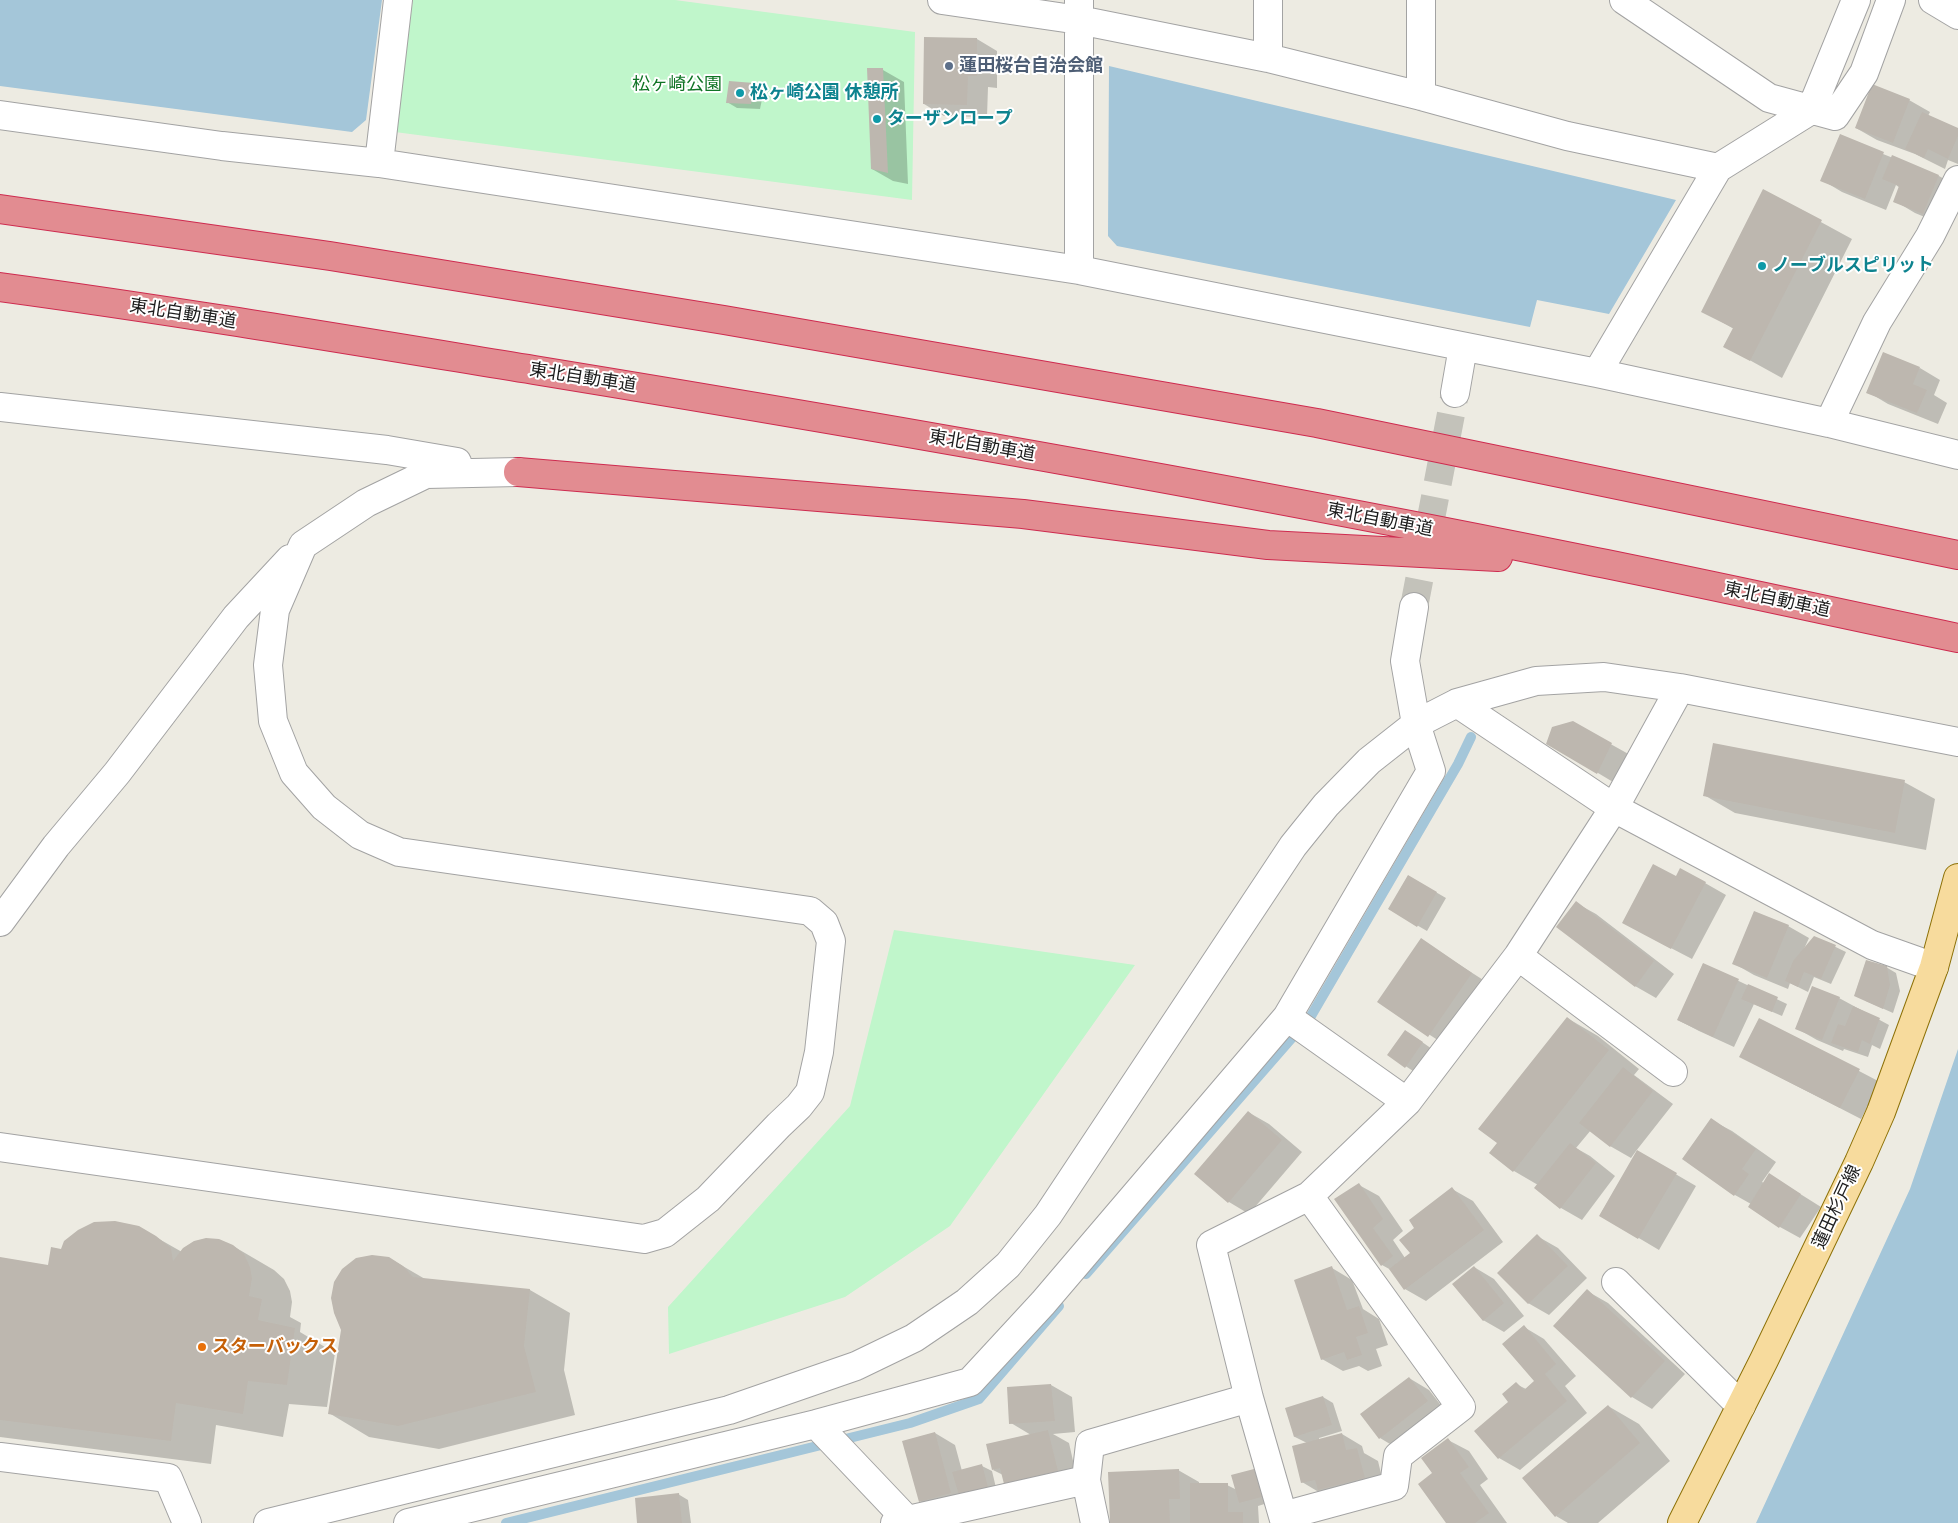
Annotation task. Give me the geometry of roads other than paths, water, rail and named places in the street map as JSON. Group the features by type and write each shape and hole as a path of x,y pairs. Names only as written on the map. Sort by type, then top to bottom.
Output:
{"highway":[{"path":"0,209 330,256 714,318 1317,423 1958,555"},
{"name":"東北自動車道","path":"0,287 101,301 742,404 1276,499 1595,562 1958,638"},
{"path":"518,472 1023,514 1268,545 1595,562"}],"main road":[{"name":"蓮田杉戸線","path":"1682,1523 1741,1406 1859,1162 1881,1112 1934,967 1958,878"}],"street":[{"path":"379,163 398,0"},
{"path":"942,0 1080,10 1421,96 1567,136 1718,168"},
{"path":"1268,0 1268,58"},
{"path":"1421,0 1421,96"},
{"path":"1624,0 1769,98 1835,116 1864,73 1890,0"},
{"path":"1597,373 1718,168 1811,110 1856,0"},
{"path":"1932,0 1958,15"},
{"path":"1079,270 1080,10"},
{"path":"0,115 222,146 379,163 1079,270 1597,373 1829,423 1958,454"},
{"path":"1829,423 1877,322 1930,236 1958,180"},
{"path":"1455,392 1463,347"},
{"path":"0,407 386,450 518,472"},
{"path":"0,922 56,846 117,773 236,617 303,545 366,503 426,474 518,472"},
{"path":"0,1147 644,1239 665,1232 708,1200 778,1125 799,1106 810,1092 819,1052 831,941 824,923 810,911 398,852 360,835 324,807 294,773 272,721 268,665 275,610 303,545"},
{"path":"408,1523 816,1424 970,1382 1043,1303 1287,1018 1431,771 1416,724 1405,661 1414,607"},
{"path":"268,1523 729,1410 856,1366 914,1338 967,1302 1008,1265 1048,1215 1293,846 1326,805 1369,761 1416,724 1457,703 1536,681 1604,677 1680,688 1958,742"},
{"path":"1309,1196 1461,1407 1398,1456 1394,1486 1284,1519 1249,1398 1211,1245 1309,1196 1407,1102 1518,956 1614,808 1680,688"},
{"path":"1457,703 1614,808 1872,945 1934,967"},
{"path":"1518,956 1673,1072"},
{"path":"1287,1018 1407,1102"},
{"path":"1616,1282 1741,1406"},
{"path":"1096,1523 1086,1480 1090,1444 1249,1398"},
{"path":"816,1424 905,1522 1086,1480"},
{"path":"0,1458 168,1478 187,1523"}],"water":[{"path":"0,0 382,0 366,120 352,132 0,86"},
{"path":"1109,66 1676,200 1609,314 1537,300 1530,327 1117,246 1108,236"},
{"path":"1958,1049 1958,1523 1756,1523 1910,1189"}],"waterway":[{"path":"1086,1274 1311,1016 1458,764 1471,737"},
{"path":"506,1523 910,1423 979,1399 1059,1306"}],"tunnel":[{"path":"1414,607 1455,393"}],"place":[{"name":"蓮田桜台自治会館","path":"949,66"},
{"name":"松ヶ崎公園 休憩所","path":"740,93"},
{"name":"ターザンロープ","path":"877,119"},
{"name":"ノーブルスピリット","path":"1762,266"},
{"name":"スターバックス","path":"202,1347"}],"park label":[{"name":"松ヶ崎公園","path":"677,85"}]}
